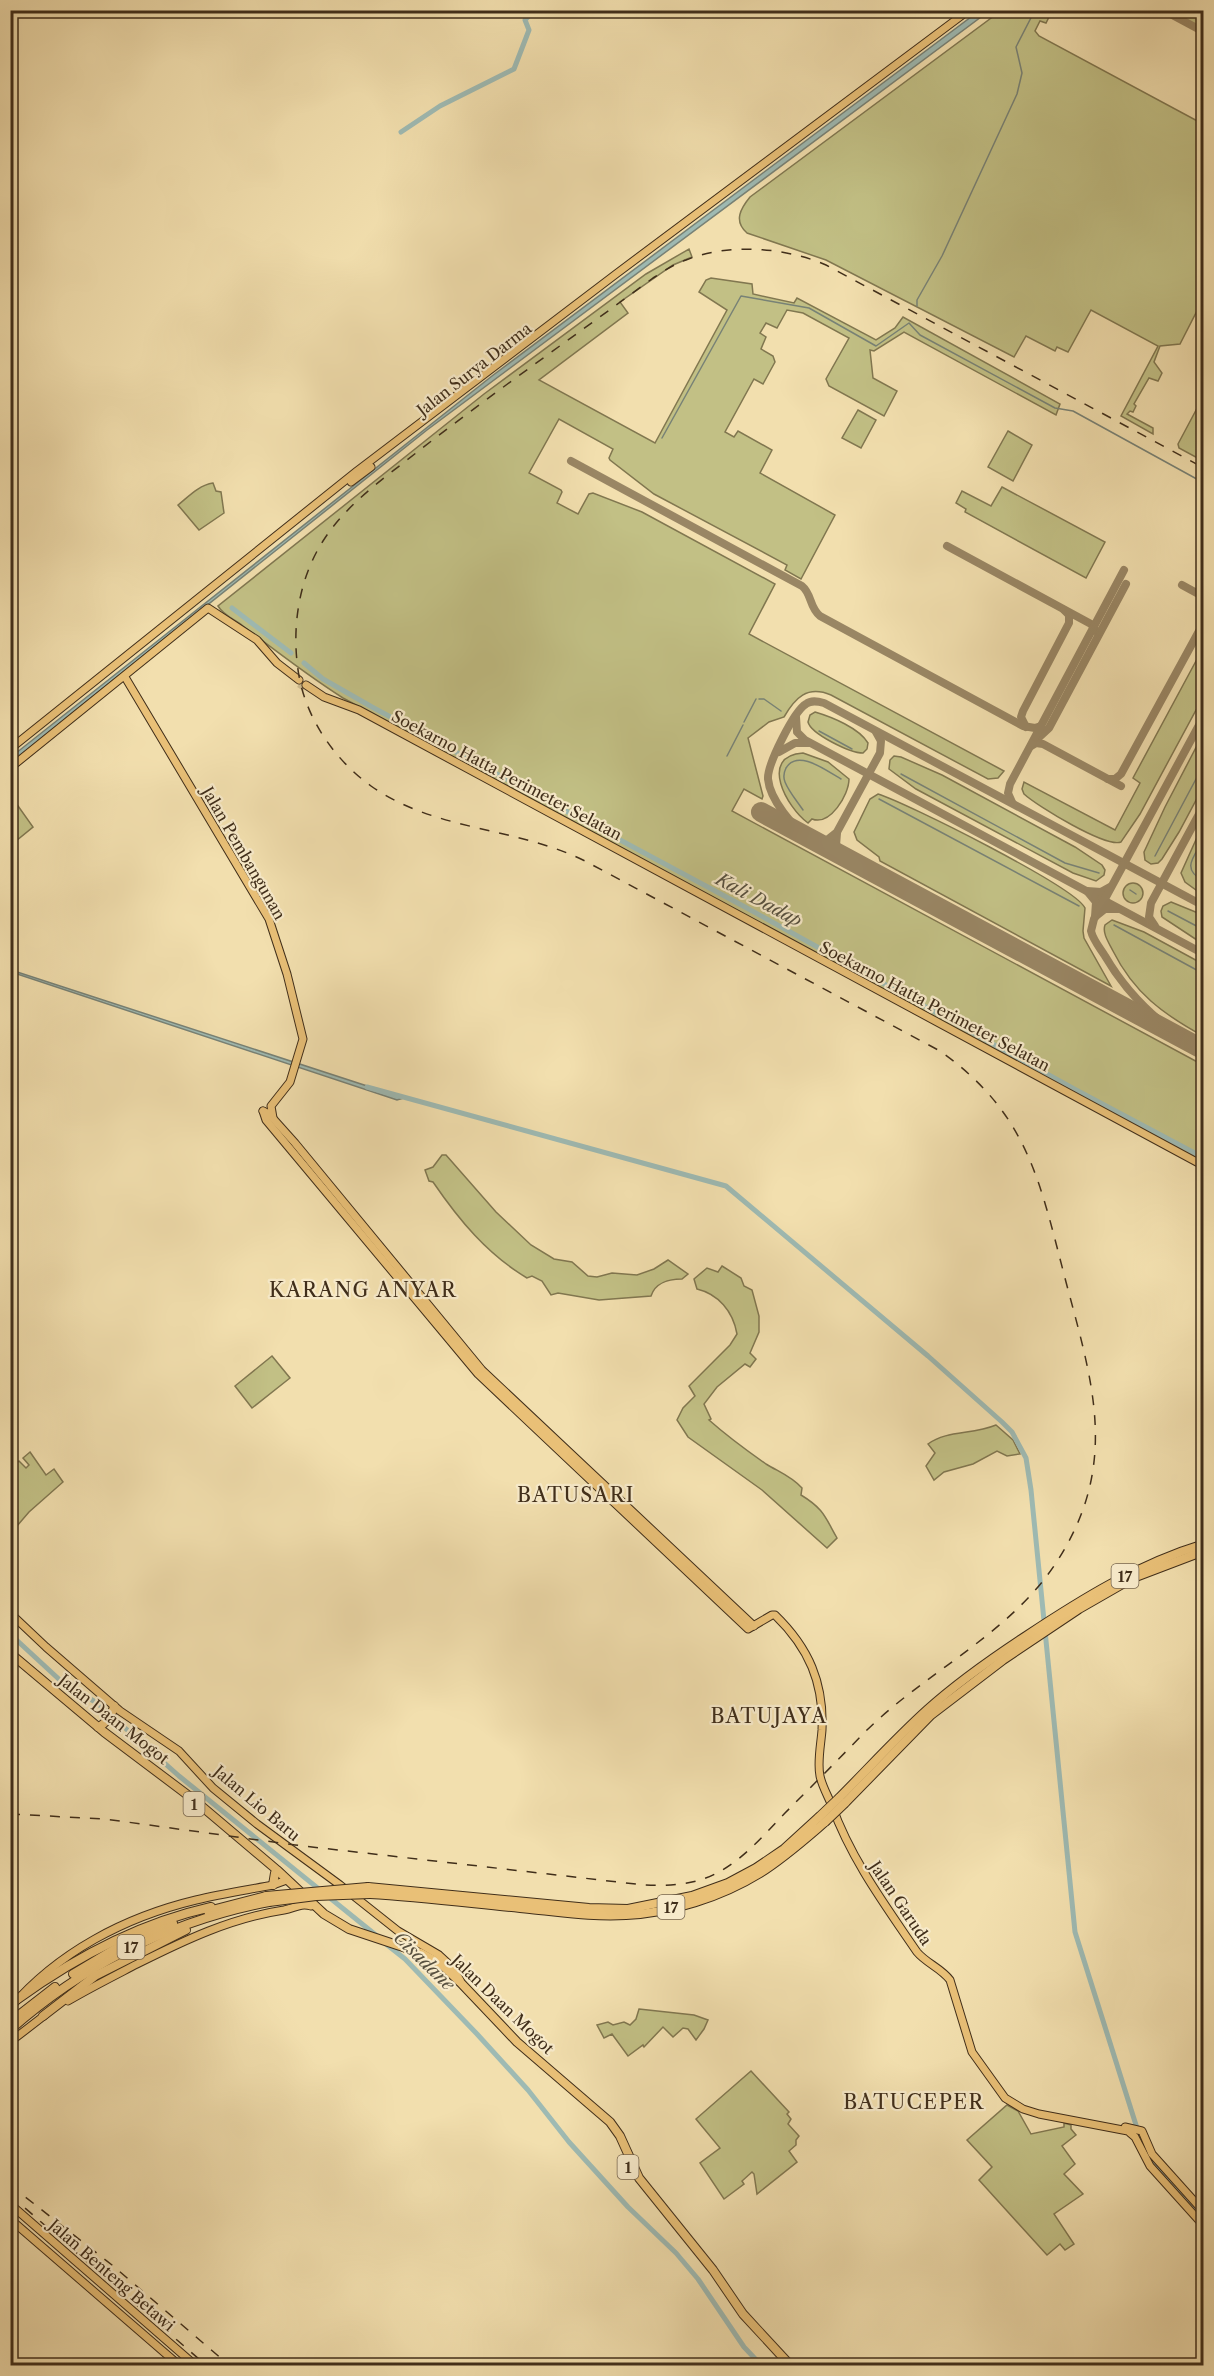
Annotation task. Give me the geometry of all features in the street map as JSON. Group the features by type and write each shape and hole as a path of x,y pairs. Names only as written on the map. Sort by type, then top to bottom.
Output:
{"highway":[{"name":"17","path":"10,2022 60,1983 120,1946 147,1933 230,1907 268,1899 369,1891 493,1902 628,1909 692,1896 728,1883 784,1849 822,1819 927,1710 966,1678 1036,1634 1075,1603 1131,1572 1203,1544"},
{"name":"17","path":"1053,1622 1133,1578 1203,1551"},
{"name":"Jalan Daan Mogot","path":"10,1655 193,1799 277,1870 324,1914 365,1938"},
{"name":"Jalan Daan Mogot","path":"10,1655 99,1733 181,1794 276,1873 311,1906 342,1929 409,1952 452,1973 515,2045 607,2118 617,2130 639,2178 712,2270 743,2314 791,2366"},
{"path":"102,1728 116,1710"},
{"path":"273,1885 276,1873"},
{"name":"17","path":"10,2030 63,1988 116,1955 230,1907"},
{"path":"18,1999 94,1950 124,1935 196,1911 230,1907"},
{"path":"44,2016 72,1992 106,1969 230,1907"},
{"name":"Jalan Daan Mogot","path":"569,2088 610,2127 635,2180 703,2264 740,2317 786,2366"}],"main road":[{"name":"Jalan Surya Darma","path":"16,747 24,738 159,640 258,555 482,377 969,10"},
{"name":"Jalan Surya Darma","path":"482,377 975,10"},
{"name":"Soekarno Hatta Perimeter Selatan","path":"159,640 210,608 261,644 277,663 302,685 332,704 369,716 1203,1166"},
{"name":"Jalan Surya Darma","path":"10,768 123,678 159,640"},
{"name":"Jalan Pembangunan","path":"123,678 269,919 302,1031 302,1047 286,1088 271,1106 273,1118"},
{"path":"16,747 28,754"},
{"name":"Jalan Pembangunan","path":"263,1110 288,1082 295,1065"},
{"path":"263,1110 273,1118 293,1145"},
{"path":"263,1110 266,1120 293,1145"},
{"name":"Jalan Garuda","path":"293,1145 478,1374 751,1628 775,1615 802,1647 821,1692 820,1775 833,1809 863,1868 896,1917 920,1950 952,1978 963,2006 972,2045 1007,2096 1032,2109 1143,2132 1152,2154 1203,2226"},
{"name":"Jalan Lio Baru","path":"10,1612 116,1710 180,1751 213,1788 271,1835 403,1934 439,1955 452,1973"},
{"path":"10,2008 44,1973 103,1934 195,1900 284,1881"},
{"path":"273,1885 282,1889 285,1899 278,1911"},
{"path":"10,2042 44,2016 81,1993 196,1935 232,1921 291,1908 298,1904 311,1906"},
{"name":"Jalan Garuda","path":"896,1917 923,1959 950,1980 972,2052 1005,2098 1023,2109 1039,2114 1128,2131 1135,2137 1150,2166 1203,2212"},
{"name":"Jalan Benteng Betawi","path":"10,2204 196,2366"},
{"name":"Jalan Benteng Betawi","path":"10,2219 180,2366"},
{"path":"21,2228 31,2222"},
{"path":"29,2235 31,2222"},
{"path":"57,2259 63,2256 64,2251"},
{"path":"64,2265 65,2261 72,2257"}],"shaded area":[{"path":"1002,10 1052,11 1046,23 1040,21 1035,31 1039,36 1203,124 1203,299 1180,344 1160,346 1154,362 1162,373 1158,381 1149,378 1134,404 1136,406 1133,412 1130,411 1127,414 1153,428 1153,434 1121,416 1158,346 1091,310 1068,352 1057,347 1055,351 1026,336 1014,357 826,260 747,233 740,224 741,210 750,197"},
{"path":"1163,11 1203,11 1203,32"},
{"path":"689,249 692,257 673,265 620,302 628,313 539,380 655,443 727,310 699,292 706,280 711,278 752,284 753,294 794,303 797,298 876,340 895,328 903,317 1060,404 1056,415 904,332 874,351 870,350 873,378 897,391 884,416 829,386 826,379 849,338 803,313 787,310 777,328 766,323 760,333 766,337 761,349 773,356 775,362 763,384 754,379 725,432 734,437 738,431 772,450 760,473 835,515 801,579 785,570 787,565 654,494 610,460 613,449 559,419 529,473 561,490 557,503 578,514 589,494 593,493 642,512 775,584 749,634 1004,771 998,778 988,779 831,695 823,692 808,693 797,699 784,717 769,722 748,738 763,796 762,799 744,789 732,811 1203,1065 1203,1162 343,698 226,615 218,606 484,394 646,274"},
{"path":"1203,397 1204,461 1179,448 1178,444"},
{"path":"858,410 876,420 861,448 842,438"},
{"path":"1008,431 1032,445 1013,481 988,467"},
{"path":"213,483 216,491 221,492 224,513 199,530 178,505 198,489"},
{"path":"1002,487 1105,542 1086,578 965,512 966,509 956,503 962,491 991,506"},
{"path":"1203,648 1203,697 1140,814 1121,842 1101,839 1087,833 1056,816 1024,794 1022,789 1024,782 1115,830 1140,783 1133,778"},
{"path":"815,712 852,728 868,743 867,749 863,753 857,752 823,737 808,722 810,715"},
{"path":"1203,734 1203,787 1162,859 1158,863 1151,864 1145,860 1144,852"},
{"path":"803,753 828,762 849,779 846,793 832,814 819,820 812,819 808,823 785,795 779,773 782,763 789,756"},
{"path":"894,756 942,775 1075,847 1102,865 1105,870 1104,875 1096,881 1073,873 916,789 889,769 890,760"},
{"path":"878,794 989,846 1074,897 1085,908 1084,938 1111,986 880,861 879,857 857,840 854,832 870,799"},
{"path":"11,796 33,827 10,845"},
{"path":"1203,824 1203,895 1185,882 1181,873"},
{"path":"1133,883 1140,886 1143,893 1140,900 1133,903 1126,900 1123,893 1126,886"},
{"path":"1171,902 1203,915 1203,944 1162,917 1163,906"},
{"path":"1112,920 1144,932 1203,964 1203,1036 1162,1011 1130,979 1105,935 1105,925"},
{"path":"442,1155 446,1155 496,1212 531,1245 554,1259 572,1262 588,1276 597,1277 612,1273 637,1275 654,1269 668,1260 688,1274 682,1279 659,1285 651,1296 599,1300 558,1293 551,1295 542,1281 532,1276 527,1278 487,1247 453,1210 433,1182 429,1181 425,1170 433,1167"},
{"path":"722,1266 741,1278 744,1286 752,1290 759,1316 759,1332 750,1353 756,1359 750,1367 745,1364 717,1387 704,1404 711,1419 709,1420 766,1464 789,1477 802,1488 801,1495 819,1509 837,1538 827,1548 762,1490 688,1437 677,1420 683,1408 695,1396 689,1386 730,1345 737,1334 728,1311 718,1299 697,1289 694,1279 707,1268 718,1272"},
{"path":"272,1356 290,1378 252,1408 235,1386"},
{"path":"996,1425 1013,1440 1020,1454 1007,1456 997,1451 973,1464 944,1472 934,1480 926,1466 935,1453 928,1444 952,1434"},
{"path":"30,1452 46,1475 54,1469 63,1482 29,1512 17,1526 11,1521 11,1468 19,1461 26,1468 29,1465 23,1458"},
{"path":"639,2009 694,2015 708,2020 696,2040 688,2029 683,2028 673,2037 663,2027 644,2047 643,2045 628,2056 612,2034 604,2038 597,2025 624,2022 630,2025 636,2019"},
{"path":"751,2071 789,2112 787,2114 791,2119 788,2124 799,2136 796,2145 789,2151 797,2162 757,2194 752,2172 742,2181 744,2184 724,2199 700,2163 720,2148 696,2119"},
{"path":"1007,2105 1018,2111 1031,2134 1064,2127 1064,2123 1071,2125 1076,2135 1062,2146 1075,2164 1064,2174 1083,2194 1054,2214 1074,2244 1065,2250 1060,2244 1047,2255 979,2180 992,2167 967,2140"}],"water":[{"path":"979,11 989,11 427,430 72,713 11,765 11,757 492,376"},
{"path":"11,970 404,1098 397,1100 11,972"}],"waterway":[{"path":"401,132 440,106 514,69 529,30 525,20 534,10"},
{"path":"917,306 917,300 942,256 1017,94 1022,73 1016,47 1035,10"},
{"path":"662,438 741,296 809,308 876,346 909,323 920,335 1055,408 1073,411 1204,483"},
{"name":"Kali Dadap","path":"232,608 291,653"},
{"name":"Kali Dadap","path":"304,663 323,679 372,707 745,907 1204,1158"},
{"path":"744,722 756,699"},
{"path":"759,699 764,699 781,711"},
{"path":"727,756 743,725"},
{"path":"819,731 852,749"},
{"path":"803,810 784,780 785,770 791,762 798,760 813,763 841,779"},
{"path":"1155,856 1204,764"},
{"path":"901,774 1065,863 1099,873"},
{"path":"879,799 1079,906"},
{"path":"1204,839 1191,862 1192,872 1204,881"},
{"path":"1130,890 1136,894"},
{"path":"1168,911 1204,930"},
{"path":"1114,925 1204,974"},
{"path":"367,1087 726,1186 928,1356 1012,1432 1026,1458 1031,1490 1075,1932 1142,2144"},
{"name":"Cisadane","path":"10,1634 62,1682 97,1703 179,1776 377,1936"},
{"name":"Cisadane","path":"386,1944 405,1959 477,2034 628,2207 676,2253 698,2279 744,2347 762,2366"},
{"path":"1147,2155 1204,2219"}],"taxiway":[{"path":"1163,10 1204,32"},
{"path":"571,461 802,586 820,616 1023,726 1035,728 1041,726"},
{"path":"947,546 1091,624 1096,631"},
{"path":"1012,802 1008,793 1010,784 1124,570"},
{"path":"1036,740 1049,728 1126,584"},
{"path":"1182,585 1204,597"},
{"path":"1026,727 1021,717 1023,711 1069,623 1069,615 1064,610"},
{"path":"1108,779 1115,779 1121,774 1204,622"},
{"path":"810,839 783,812 773,796 768,779 776,751 788,727 801,709 814,701 824,703 1204,906"},
{"path":"1187,1041 1162,1023 1131,993 1113,969 1091,931 1094,919 1204,716"},
{"path":"796,717 797,732 805,740 1204,954"},
{"path":"817,843 827,840 837,832 880,753 881,741 876,732"},
{"path":"779,752 795,743 809,743"},
{"path":"1031,746 1036,743 1043,744 1121,786"},
{"path":"1155,926 1149,917 1151,903 1204,805"},
{"path":"837,833 836,846 841,856"},
{"path":"1110,887 1101,892 1087,891 1096,902 1095,917 1105,909 1118,909"}],"runway":[{"path":"761,812 1204,1050"}],"tunnel":[{"path":"299,684 307,689"}],"railway":[{"path":"10,1814 105,1819 295,1845 644,1885 689,1883 715,1874 744,1854 887,1712 990,1633 1036,1589 1056,1563 1076,1527 1088,1492 1094,1458 1095,1424 1092,1390 1085,1355 1048,1213 1027,1153 994,1100 970,1075 940,1051 585,861 532,841 448,821 421,812 395,801 371,786 346,764 324,738 309,708 299,676 296,623 302,589 314,556 333,527 368,491 478,405 653,278 682,262 720,251 738,249 775,251 793,254 826,265 1204,468"},
{"path":"10,2185 112,2265 230,2366"},
{"path":"10,2195 207,2366"}],"district":[{"name":"KARANG ANYAR","path":"363,1290"},
{"name":"BATUSARI","path":"576,1495"},
{"name":"BATUJAYA","path":"769,1716"},
{"name":"BATUCEPER","path":"914,2102"}]}
